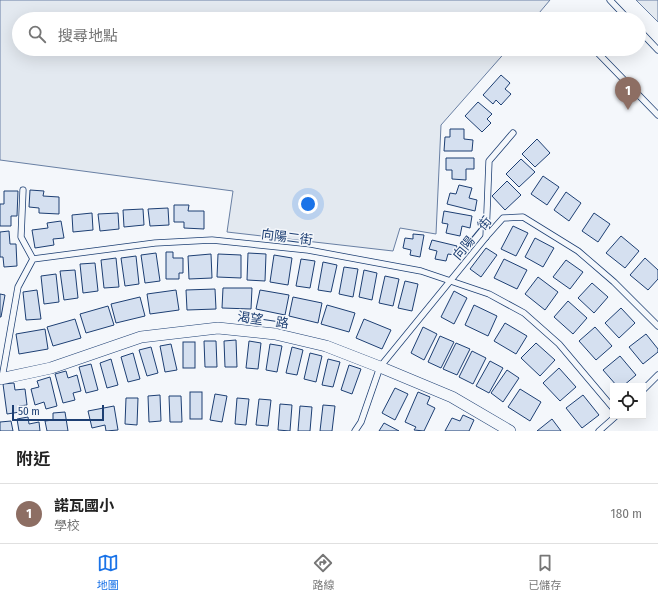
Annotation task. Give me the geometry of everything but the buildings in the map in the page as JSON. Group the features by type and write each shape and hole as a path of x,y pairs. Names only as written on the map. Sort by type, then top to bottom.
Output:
{"street":[{"name":"渴望一路","path":"1,379 50,368 141,337 218,328 283,336 326,346 452,397 510,431"}],"lane":[{"path":"610,0 621,12"},
{"path":"646,37 658,50"},
{"path":"601,56 658,115"},
{"path":"486,237 489,160 513,133"},
{"path":"1,379 18,287 33,259 21,237 23,190"},
{"name":"向陽一街","path":"380,367 503,218 523,217 578,251 614,282 658,326"},
{"name":"向陽二街","path":"33,259 155,243 212,240 308,250 421,271 489,294 524,313 559,344 610,404"},
{"path":"355,431 361,422 380,367"},
{"path":"646,387 658,375"},
{"path":"599,431 613,419"}],"shaded area":[{"path":"0,0 550,0 540,12 12,12 12,56 502,56 441,125 436,234 400,228 393,251 227,232 233,191 0,160"},
{"path":"636,0 658,0 658,22"}],"place":[{"name":"諾瓦國小","path":"628,110"}]}
